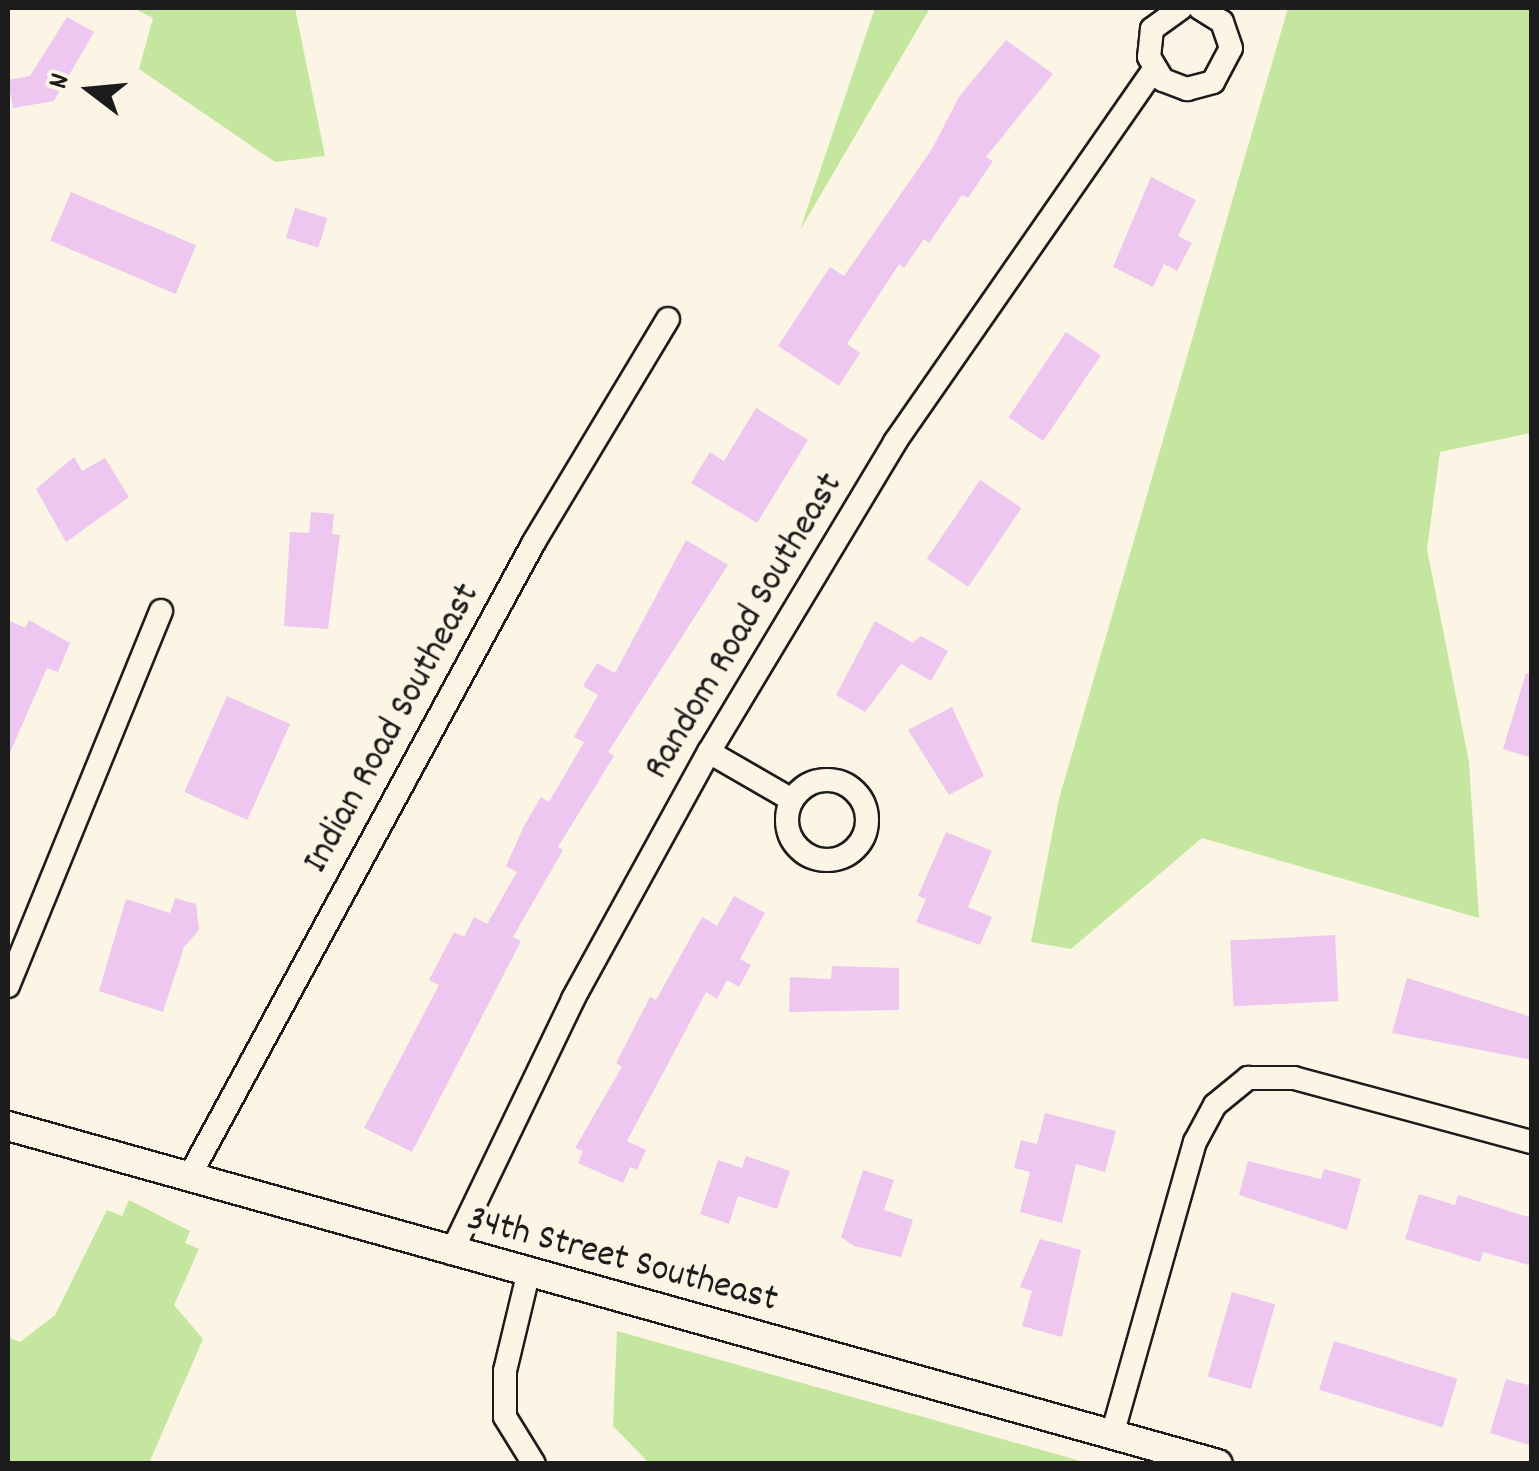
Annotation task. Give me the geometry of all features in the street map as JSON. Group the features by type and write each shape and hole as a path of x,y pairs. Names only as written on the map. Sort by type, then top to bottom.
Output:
{"street":[{"name":"Random Road Southeast","path":"451,1253 573,999 710,752 895,442 1154,70 1152,29 1182,8"},
{"path":"1154,70 1188,89 1222,73 1229,35 1200,8"},
{"name":"Indian Road Southeast","path":"189,1177 534,542 668,319"},
{"path":"8,986 162,611"},
{"path":"710,752 792,800"},
{"path":"1112,1435 1195,1142 1215,1105 1248,1078 1294,1078 1532,1142"},
{"name":"34th Street Southeast","path":"8,1126 528,1275 1218,1464"},
{"path":"528,1275 506,1371 505,1417 534,1464"}],"green space":[{"path":"133,8 295,8 325,156 275,162 139,69 153,18"},
{"path":"875,8 930,8 800,230"},
{"path":"1288,8 1531,8 1531,433 1440,452 1427,549 1469,762 1479,918 1202,838 1071,949 1031,942 1059,799"},
{"path":"129,1200 190,1231 185,1243 199,1249 174,1305 203,1339 149,1463 8,1463 8,1337 20,1342 55,1315 107,1210 122,1216"},
{"path":"617,1331 1088,1463 649,1463 613,1426"}],"building":[{"path":"67,17 94,32 54,101 13,108 8,80 30,76"},
{"path":"1006,40 1053,74 986,157 993,161 968,198 962,195 929,243 924,239 904,268 899,264 847,344 860,353 839,386 778,346 830,267 844,276 932,149 959,97"},
{"path":"1151,177 1196,200 1178,236 1192,243 1177,271 1164,264 1153,287 1113,267"},
{"path":"71,192 196,245 175,294 50,241"},
{"path":"295,208 328,218 318,248 286,238"},
{"path":"1066,332 1101,355 1043,441 1008,417"},
{"path":"756,408 808,440 757,523 691,483 710,452 724,461"},
{"path":"74,457 82,471 105,458 129,497 66,542 36,489"},
{"path":"980,480 1021,508 968,587 927,559"},
{"path":"311,512 334,514 332,534 340,535 328,629 284,626 290,532 309,533"},
{"path":"686,540 728,565 608,752 614,756 558,847 563,850 513,937 521,941 412,1152 364,1128 439,985 429,980 454,932 464,937 474,917 487,924 517,872 506,866 523,828 541,797 549,802 584,742 574,737 598,695 583,686 597,663 615,673"},
{"path":"8,620 25,628 29,620 70,643 58,672 47,668 8,757"},
{"path":"875,621 913,643 921,636 948,651 931,681 901,664 865,712 836,695"},
{"path":"1526,673 1532,674 1532,758 1503,749"},
{"path":"227,696 290,724 247,820 184,792"},
{"path":"952,707 984,776 949,795 908,730"},
{"path":"946,832 992,851 968,907 992,917 980,945 916,922 926,899 918,896"},
{"path":"734,896 765,913 740,959 751,965 739,987 727,980 717,999 706,992 627,1141 646,1150 637,1170 630,1167 623,1183 578,1163 583,1151 575,1148 622,1067 616,1063 650,997 656,1000 702,917 717,926"},
{"path":"175,898 196,904 199,930 184,947 163,1012 99,991 126,899 170,913"},
{"path":"1335,935 1338,1001 1234,1006 1230,940"},
{"path":"832,966 899,968 899,1010 789,1012 790,977 831,979"},
{"path":"1407,978 1532,1017 1532,1060 1392,1033"},
{"path":"1045,1113 1116,1131 1105,1172 1076,1164 1062,1223 1020,1212 1030,1172 1014,1168 1021,1140 1037,1144"},
{"path":"746,1156 790,1171 777,1209 738,1196 729,1224 700,1214 718,1160 742,1168"},
{"path":"1248,1161 1321,1179 1324,1169 1361,1179 1347,1230 1239,1195"},
{"path":"863,1170 894,1180 884,1210 913,1220 901,1257 854,1246 841,1237"},
{"path":"1419,1194 1455,1205 1458,1195 1532,1218 1532,1266 1483,1252 1480,1262 1405,1239"},
{"path":"1040,1239 1081,1250 1062,1337 1022,1326 1032,1291 1020,1287"},
{"path":"1232,1292 1275,1304 1251,1389 1208,1377"},
{"path":"1334,1341 1457,1379 1442,1427 1319,1390"},
{"path":"1506,1379 1532,1386 1532,1446 1490,1433"}]}
